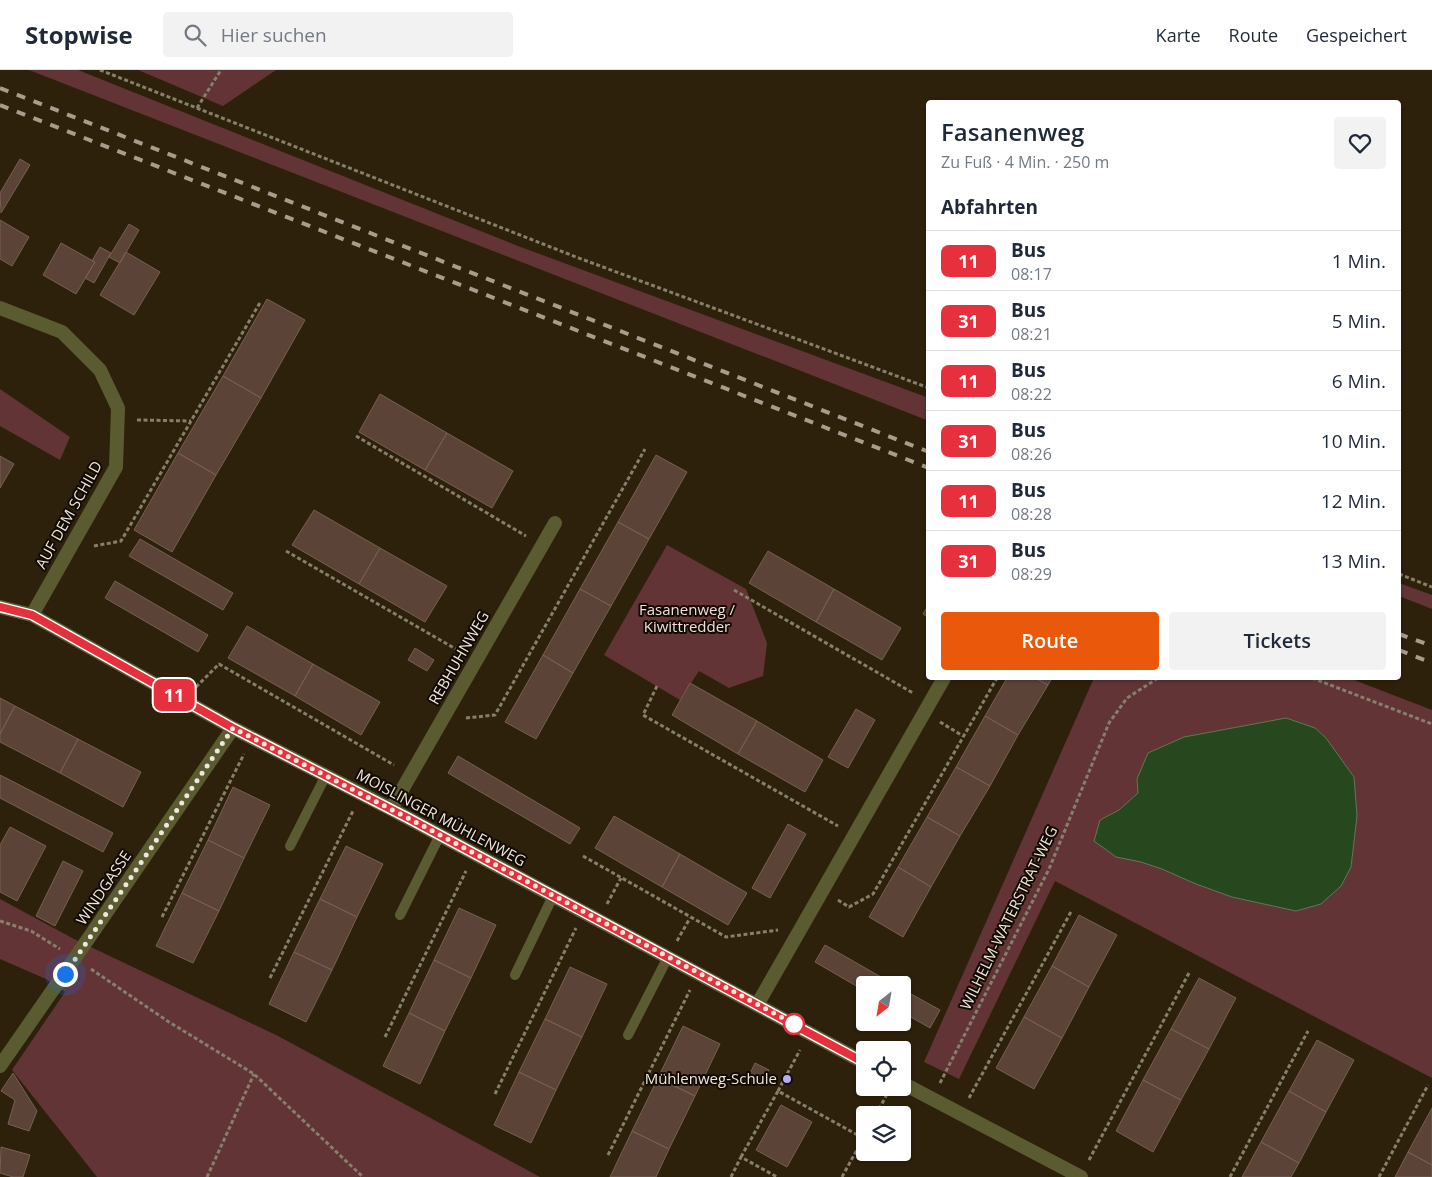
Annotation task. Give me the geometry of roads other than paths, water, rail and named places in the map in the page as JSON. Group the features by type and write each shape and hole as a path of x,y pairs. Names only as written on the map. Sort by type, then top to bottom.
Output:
{"street":[{"name":"AUF DEM SCHILD","path":"0,308 62,332 100,370 118,408 116,466 32,615"},
{"name":"REBHUHNWEG","path":"391,809 555,524"},
{"name":"MOISLINGER MÜHLENWEG","path":"0,606 32,615 233,728 391,809 856,1058"},
{"path":"758,1005 943,680"},
{"name":"WINDGASSE","path":"0,1066 233,728"},
{"path":"911,1088 1081,1177"}],"lane":[{"path":"290,846 326,775"},
{"path":"400,915 440,836"},
{"path":"515,975 553,896"},
{"path":"628,1036 668,957"}],"railway":[{"path":"0,88 926,451"},
{"path":"0,105 926,467"},
{"path":"1401,635 1432,646"},
{"path":"1401,651 1432,663"}],"place":[{"name":"Mühlenweg-Schule","path":"787,1079"}],"park label":[{"name":"Fasanenweg / Kiwittredder","path":"687,618"}]}
